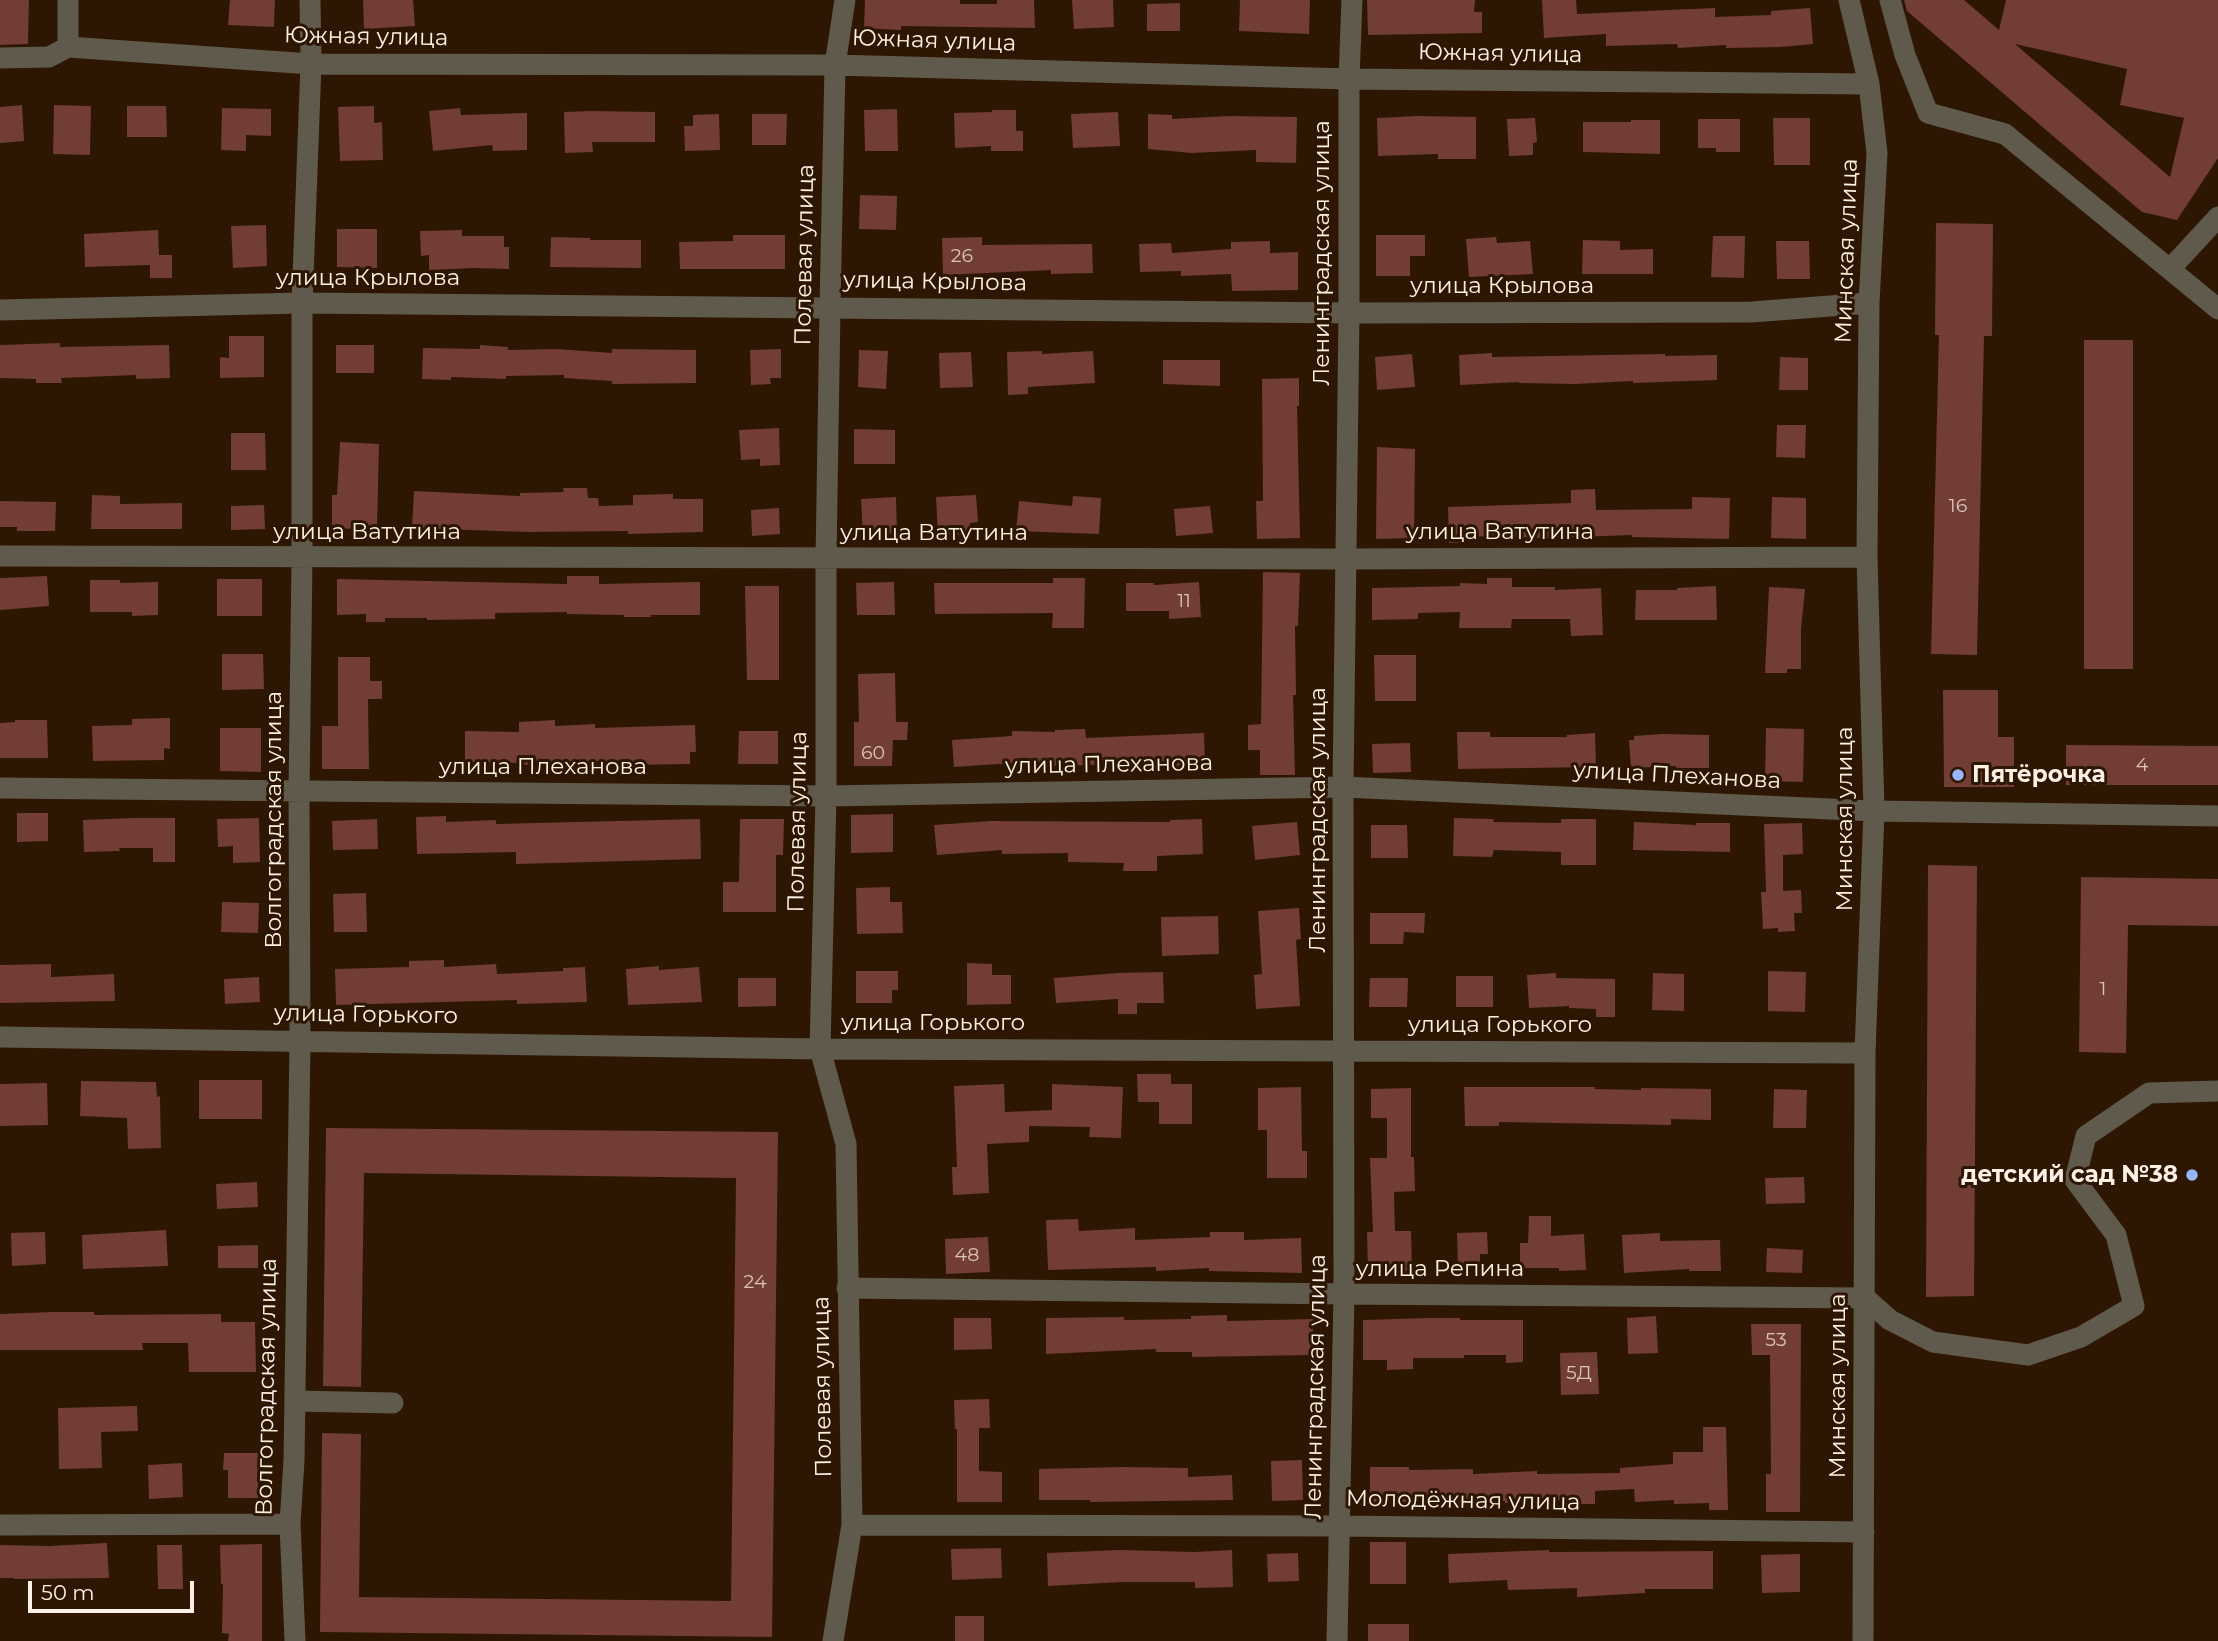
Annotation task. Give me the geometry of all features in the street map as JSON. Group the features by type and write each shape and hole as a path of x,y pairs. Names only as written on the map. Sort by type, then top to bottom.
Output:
{"street":[{"path":"68,0 68,47"},
{"name":"Волгоградская улица","path":"295,1641 290,1524 294,1460 300,1041 302,303 311,64 310,0"},
{"name":"Полевая улица","path":"833,1641 852,1525 846,1144 820,1049 826,796 826,559 835,65 845,0"},
{"name":"Ленинградская улица","path":"1336,1641 1344,1294 1343,787 1352,0"},
{"name":"Минская улица","path":"1849,0 1869,84 1877,153 1869,303 1867,557 1874,811 1865,1053 1863,1641"},
{"path":"1890,0 1905,55 1928,113 2006,134 2218,309"},
{"name":"Южная улица","path":"0,58 49,57 68,47 311,64 835,65 1349,79 1869,84"},
{"path":"2170,269 2218,217"},
{"name":"улица Крылова","path":"0,310 302,303 1349,313 1752,312 1869,303"},
{"name":"улица Ватутина","path":"0,556 826,559 1867,557"},
{"name":"улица Плеханова","path":"0,788 826,796 1343,787 1874,811 2218,816"},
{"name":"улица Горького","path":"0,1037 820,1049 1865,1053"},
{"path":"1865,1297 1891,1321 1933,1342 2028,1355 2081,1337 2134,1306 2116,1235 2075,1180 2086,1136 2148,1093 2218,1091"},
{"name":"улица Репина","path":"847,1288 1865,1297"},
{"path":"295,1401 393,1403"},
{"path":"0,1525 290,1524"},
{"name":"Молодёжная улица","path":"852,1525 1340,1526 1864,1532"}],"building":[{"path":"0,0 29,0 28,44 0,45"},
{"path":"230,0 275,0 274,27 228,25"},
{"path":"363,0 413,0 415,26 364,29"},
{"path":"865,0 960,0 960,4 997,4 997,0 1034,0 1035,28 864,28"},
{"path":"1072,0 1113,0 1114,27 1074,29"},
{"path":"1240,0 1310,0 1309,34 1239,31"},
{"path":"1367,0 1475,0 1474,12 1482,12 1482,33 1368,35"},
{"path":"1542,0 1576,0 1577,14 1715,8 1715,17 1771,15 1771,11 1810,8 1813,44 1678,48 1677,44 1606,46 1606,34 1544,38"},
{"path":"1904,0 1964,0 1999,30 2006,0 2218,0 2218,158 2177,220 2142,212 1907,11","holes":["2015,44 2127,69 2120,105 2184,118 2170,177"]},
{"path":"1180,3 1180,31 1147,31 1147,4"},
{"path":"22,105 24,141 0,143 0,107"},
{"path":"54,105 91,106 90,155 53,154"},
{"path":"127,106 166,106 167,137 127,137"},
{"path":"374,106 374,123 382,122 383,160 340,161 338,107"},
{"path":"222,108 271,109 271,136 246,135 246,151 221,150"},
{"path":"460,108 461,115 527,113 527,150 493,151 492,145 433,151 429,111"},
{"path":"897,109 898,151 865,151 864,110"},
{"path":"1016,110 1016,131 1023,131 1023,151 991,151 991,146 955,148 954,113"},
{"path":"564,112 655,112 655,142 592,142 593,152 565,153"},
{"path":"1118,112 1120,146 1073,148 1071,114"},
{"path":"719,114 720,150 685,151 684,126 693,126 693,115"},
{"path":"752,114 787,114 786,145 752,145"},
{"path":"1148,114 1172,115 1172,119 1297,117 1296,163 1256,162 1256,150 1192,153 1148,149"},
{"path":"1476,117 1476,159 1438,159 1438,154 1378,156 1377,118"},
{"path":"1535,118 1537,142 1533,143 1533,155 1509,156 1507,119"},
{"path":"1773,118 1810,118 1810,165 1774,165"},
{"path":"1698,119 1740,119 1740,152 1716,152 1716,148 1698,148"},
{"path":"1660,120 1660,154 1583,152 1583,122"},
{"path":"860,195 897,196 896,230 859,229"},
{"path":"1936,223 1993,224 1992,336 1984,336 1977,655 1931,654 1939,335 1935,335"},
{"path":"266,225 267,266 233,268 231,226"},
{"path":"337,229 377,229 377,268 337,267"},
{"path":"158,230 159,255 172,255 172,278 150,278 150,265 85,267 84,234"},
{"path":"462,230 462,236 504,236 504,247 509,247 509,269 429,270 429,255 421,256 420,231"},
{"path":"733,235 785,235 785,269 680,269 679,242 733,241"},
{"path":"1376,235 1425,235 1425,256 1410,256 1410,276 1376,276"},
{"path":"1713,236 1745,236 1744,278 1711,277"},
{"path":"551,237 641,240 641,268 550,267"},
{"path":"982,237 982,245 1092,244 1093,273 1051,274 1051,270 943,275 942,238"},
{"path":"1496,237 1497,243 1530,241 1533,274 1469,277 1466,239"},
{"path":"1583,240 1620,241 1620,250 1653,249 1653,274 1582,274"},
{"path":"1270,241 1270,253 1298,252 1298,290 1232,291 1231,274 1181,276 1181,271 1140,272 1139,244 1171,243 1172,253 1231,249 1231,242"},
{"path":"1776,241 1809,241 1810,279 1777,279"},
{"path":"229,336 264,336 264,377 220,378 220,357 229,358"},
{"path":"2084,340 2133,340 2133,669 2084,669"},
{"path":"60,343 60,347 169,345 170,378 136,379 136,375 61,378 62,383 36,383 36,379 0,378 0,345"},
{"path":"336,345 374,345 374,373 336,373"},
{"path":"480,345 508,347 508,350 557,349 612,353 612,349 696,350 696,383 612,384 612,381 564,378 564,375 506,376 506,379 422,379 423,348 480,349"},
{"path":"781,349 781,378 770,378 771,384 751,385 750,350"},
{"path":"859,350 888,351 886,389 858,387"},
{"path":"1042,351 1042,354 1093,351 1095,383 1028,387 1028,394 1008,395 1007,352"},
{"path":"971,352 973,387 940,388 939,353"},
{"path":"1492,353 1492,357 1717,355 1717,380 1460,385 1459,355"},
{"path":"1412,354 1415,387 1377,390 1375,357"},
{"path":"1780,357 1808,358 1808,390 1779,390"},
{"path":"1163,360 1220,360 1220,386 1163,384"},
{"path":"1299,378 1297,406 1300,538 1257,539 1256,501 1263,501 1262,379"},
{"path":"1777,425 1806,425 1805,458 1776,457"},
{"path":"779,428 780,465 760,466 760,459 741,460 739,430"},
{"path":"854,429 895,430 895,464 854,464"},
{"path":"231,433 265,433 266,470 231,470"},
{"path":"340,442 379,444 377,528 332,529 332,495 337,495"},
{"path":"1377,447 1415,449 1414,538 1376,539"},
{"path":"563,488 587,488 588,498 598,498 599,506 633,505 633,495 673,494 673,499 703,499 703,532 628,534 628,531 527,532 412,528 414,491 520,496 520,493 564,492"},
{"path":"1595,489 1596,510 1692,509 1692,497 1730,498 1729,539 1632,535 1549,538 1466,536 1466,542 1449,543 1448,507 1571,503 1571,490"},
{"path":"92,495 120,496 120,504 182,503 182,529 91,529"},
{"path":"976,495 978,522 970,523 971,534 938,536 936,497"},
{"path":"1073,496 1101,498 1099,534 1016,531 1019,501 1072,506"},
{"path":"896,497 897,533 863,535 861,499"},
{"path":"1772,497 1806,498 1806,539 1771,538"},
{"path":"0,501 56,502 55,531 17,531 17,527 0,527"},
{"path":"264,505 265,529 231,530 231,506"},
{"path":"1210,506 1213,533 1176,536 1174,509"},
{"path":"779,508 780,534 752,536 751,510"},
{"path":"1263,572 1300,573 1298,626 1295,626 1296,695 1293,695 1295,775 1260,775 1260,750 1248,750 1248,725 1261,724"},
{"path":"47,576 49,606 0,610 0,578"},
{"path":"567,576 599,576 599,584 700,582 700,615 624,617 567,612 495,613 495,619 385,618 385,622 366,622 366,614 337,615 337,579 567,584"},
{"path":"1053,578 1085,578 1084,628 1052,628 1053,613 935,614 934,583 1053,583"},
{"path":"1487,578 1512,578 1512,587 1555,587 1555,590 1601,588 1603,635 1571,636 1570,619 1512,619 1511,628 1459,628 1460,612 1418,613 1418,619 1372,620 1372,588 1487,584"},
{"path":"217,579 262,579 262,616 217,616"},
{"path":"90,580 120,580 120,583 158,582 158,615 132,616 132,612 90,612"},
{"path":"894,582 895,615 857,615 856,583"},
{"path":"1199,582 1201,617 1169,619 1169,611 1126,611 1126,583 1154,585"},
{"path":"745,586 779,586 779,680 747,680"},
{"path":"1716,586 1717,620 1635,620 1636,590"},
{"path":"1769,587 1805,589 1801,669 1787,669 1787,673 1765,673"},
{"path":"222,654 263,654 264,689 222,690"},
{"path":"1374,655 1416,655 1416,701 1375,701"},
{"path":"338,657 370,657 370,681 382,681 382,699 368,699 369,769 322,769 322,726 338,726"},
{"path":"895,673 896,722 908,722 907,740 893,740 892,766 854,766 854,722 859,722 858,674"},
{"path":"1943,690 1998,690 1998,737 2014,737 2014,787 1944,787"},
{"path":"170,718 170,749 164,748 164,760 93,761 92,726 132,725 132,719"},
{"path":"47,720 48,758 0,758 0,723"},
{"path":"555,720 555,726 595,724 595,728 695,725 696,752 690,752 690,764 624,765 624,760 520,765 465,762 465,731 519,732 519,722"},
{"path":"220,728 261,728 261,772 220,771"},
{"path":"1766,728 1804,729 1803,782 1765,781"},
{"path":"1085,729 1086,738 1204,733 1205,766 998,764 954,767 952,740 1012,736 1012,731 1055,732"},
{"path":"739,731 778,731 778,764 738,764"},
{"path":"1457,732 1490,732 1490,737 1567,737 1595,733 1596,767 1458,769"},
{"path":"1709,735 1709,768 1631,768 1629,740 1634,740 1634,736"},
{"path":"1410,743 1411,772 1373,773 1372,744"},
{"path":"2066,745 2218,746 2218,785 2066,785"},
{"path":"17,813 48,813 48,841 17,842"},
{"path":"893,814 893,852 851,853 851,815"},
{"path":"446,816 446,822 496,820 496,824 700,819 701,859 516,864 516,852 417,854 416,817"},
{"path":"175,818 175,862 153,862 153,848 84,852 83,820"},
{"path":"259,818 260,862 233,863 233,846 218,847 217,819"},
{"path":"1454,818 1494,819 1493,822 1561,823 1561,819 1596,819 1596,865 1561,865 1561,852 1494,850 1492,857 1453,856"},
{"path":"377,819 378,849 333,850 332,821"},
{"path":"740,819 784,819 783,855 776,855 776,912 723,912 723,882 739,882"},
{"path":"1202,819 1203,854 1157,856 1157,871 1123,871 1124,863 1068,862 1068,853 1002,854 1002,850 937,855 934,825 991,821 1170,822"},
{"path":"1297,822 1300,855 1255,860 1252,826"},
{"path":"1634,822 1696,825 1730,823 1730,852 1633,850"},
{"path":"1802,823 1803,854 1783,855 1783,891 1801,890 1802,913 1794,913 1795,931 1763,929 1761,892 1766,892 1764,824"},
{"path":"1371,825 1407,825 1408,858 1371,858"},
{"path":"1928,865 1977,866 1974,1296 1926,1297"},
{"path":"2081,877 2218,879 2218,926 2128,925 2126,1053 2079,1052"},
{"path":"890,887 890,902 902,902 903,933 857,934 856,888"},
{"path":"366,893 367,932 334,932 333,894"},
{"path":"222,902 259,903 258,933 221,932"},
{"path":"1299,908 1301,939 1296,940 1300,1006 1256,1009 1254,975 1262,974 1258,911"},
{"path":"1370,913 1425,913 1424,933 1404,932 1403,944 1370,944"},
{"path":"1218,916 1219,954 1162,956 1161,917"},
{"path":"444,960 444,967 496,964 497,974 563,971 563,968 585,967 587,1002 517,1004 517,1000 336,1005 335,969 409,967 409,961"},
{"path":"967,963 992,964 992,975 1011,975 1011,1004 967,1005"},
{"path":"51,964 51,977 114,974 115,1001 0,1003 0,965"},
{"path":"659,966 659,970 699,967 702,1002 628,1005 626,969"},
{"path":"856,971 898,971 898,990 892,990 892,1003 856,1003"},
{"path":"1768,971 1806,972 1805,1012 1768,1011"},
{"path":"1163,972 1164,1003 1137,1003 1137,1014 1118,1014 1118,999 1056,1003 1054,978"},
{"path":"1556,973 1556,978 1615,979 1615,1017 1596,1017 1596,1009 1569,1006 1529,1008 1527,975"},
{"path":"1653,973 1684,974 1684,1011 1652,1010"},
{"path":"1456,976 1493,976 1493,1007 1456,1007"},
{"path":"259,977 260,1002 225,1004 224,979"},
{"path":"738,978 776,978 776,1006 738,1007"},
{"path":"1370,978 1408,978 1407,1007 1369,1007"},
{"path":"1137,1074 1171,1074 1171,1084 1192,1084 1192,1124 1159,1124 1159,1102 1138,1102"},
{"path":"199,1080 262,1080 262,1119 199,1119"},
{"path":"81,1081 156,1082 157,1097 160,1096 161,1148 128,1149 127,1118 80,1116"},
{"path":"47,1083 48,1125 0,1126 0,1084"},
{"path":"1004,1084 1005,1112 1052,1110 1052,1084 1123,1087 1121,1138 1089,1137 1090,1127 1029,1126 1029,1142 987,1144 989,1193 953,1195 952,1167 957,1167 954,1086"},
{"path":"1301,1087 1302,1151 1307,1151 1307,1178 1267,1178 1267,1130 1258,1130 1258,1088"},
{"path":"1464,1087 1711,1089 1711,1120 1671,1119 1671,1125 1499,1122 1499,1126 1465,1126"},
{"path":"1411,1088 1411,1157 1414,1157 1415,1191 1394,1192 1395,1231 1411,1231 1412,1271 1368,1272 1367,1232 1373,1232 1370,1158 1387,1158 1387,1118 1371,1118 1371,1089"},
{"path":"1774,1089 1807,1090 1806,1128 1773,1128"},
{"path":"326,1128 778,1132 772,1637 320,1632 322,1433 361,1434 359,1597 731,1601 736,1178 364,1173 361,1387 323,1386"},
{"path":"1804,1177 1805,1203 1766,1204 1765,1178"},
{"path":"257,1182 258,1207 217,1209 216,1184"},
{"path":"1529,1216 1551,1216 1551,1236 1584,1234 1586,1270 1520,1268 1520,1243 1528,1243"},
{"path":"1078,1219 1079,1231 1135,1228 1135,1240 1210,1237 1210,1232 1244,1232 1244,1240 1301,1238 1302,1273 1209,1271 1209,1268 1156,1271 1156,1267 1048,1270 1046,1220"},
{"path":"166,1230 168,1266 83,1269 82,1235"},
{"path":"45,1232 46,1264 12,1266 11,1233"},
{"path":"1487,1232 1488,1254 1480,1254 1480,1268 1458,1269 1457,1233"},
{"path":"1660,1233 1660,1241 1720,1240 1721,1271 1689,1269 1624,1273 1622,1235"},
{"path":"988,1237 990,1272 946,1274 945,1239"},
{"path":"258,1245 258,1268 218,1268 218,1246"},
{"path":"1767,1248 1803,1250 1802,1273 1766,1272"},
{"path":"94,1312 94,1315 221,1314 221,1322 255,1322 256,1372 189,1372 188,1343 142,1343 143,1350 0,1350 0,1314"},
{"path":"1227,1315 1227,1321 1313,1319 1313,1355 1192,1357 1192,1352 1156,1352 1156,1349 1046,1354 1046,1318 1191,1319 1191,1316"},
{"path":"1656,1316 1658,1353 1628,1354 1627,1318"},
{"path":"954,1318 991,1318 992,1349 954,1350"},
{"path":"1363,1320 1523,1320 1523,1362 1506,1363 1506,1355 1413,1358 1413,1369 1387,1370 1387,1360 1363,1360"},
{"path":"1751,1324 1801,1324 1800,1512 1766,1512 1766,1474 1771,1474 1770,1355 1752,1355"},
{"path":"1597,1352 1599,1394 1561,1395 1560,1353"},
{"path":"989,1399 990,1428 979,1428 979,1471 1002,1472 1002,1502 957,1502 957,1429 954,1400"},
{"path":"137,1406 138,1431 101,1432 102,1468 59,1469 58,1408"},
{"path":"1703,1427 1726,1427 1728,1510 1709,1510 1709,1503 1674,1504 1674,1500 1635,1502 1634,1489 1595,1491 1595,1504 1564,1504 1564,1500 1370,1503 1370,1467 1409,1467 1409,1470 1473,1469 1473,1474 1537,1471 1537,1474 1620,1473 1620,1468 1673,1464 1673,1452 1703,1452"},
{"path":"224,1453 258,1453 258,1498 228,1498 228,1470 223,1470"},
{"path":"1302,1460 1303,1500 1272,1501 1271,1461"},
{"path":"182,1463 183,1497 149,1499 148,1465"},
{"path":"1188,1468 1188,1477 1232,1475 1233,1500 1039,1500 1039,1469"},
{"path":"1370,1542 1406,1542 1406,1584 1370,1584"},
{"path":"107,1543 109,1578 0,1578 0,1545"},
{"path":"262,1544 262,1641 228,1641 229,1634 222,1633 223,1584 220,1545"},
{"path":"157,1545 182,1545 183,1589 158,1589"},
{"path":"1001,1548 1002,1578 952,1580 951,1549"},
{"path":"1232,1550 1233,1587 1195,1588 1195,1582 1048,1586 1047,1553"},
{"path":"1549,1550 1713,1551 1713,1589 1645,1589 1645,1593 1577,1597 1577,1588 1508,1590 1507,1580 1449,1583 1448,1554"},
{"path":"1298,1553 1299,1581 1268,1582 1267,1554"},
{"path":"1800,1554 1800,1592 1762,1593 1761,1555"},
{"path":"955,1616 984,1616 984,1641 955,1641"},
{"path":"1368,1624 1409,1624 1409,1641 1368,1641"}],"place":[{"name":"Пятёрочка","path":"1958,775"},
{"name":"детский сад №38","path":"2192,1175"}]}
